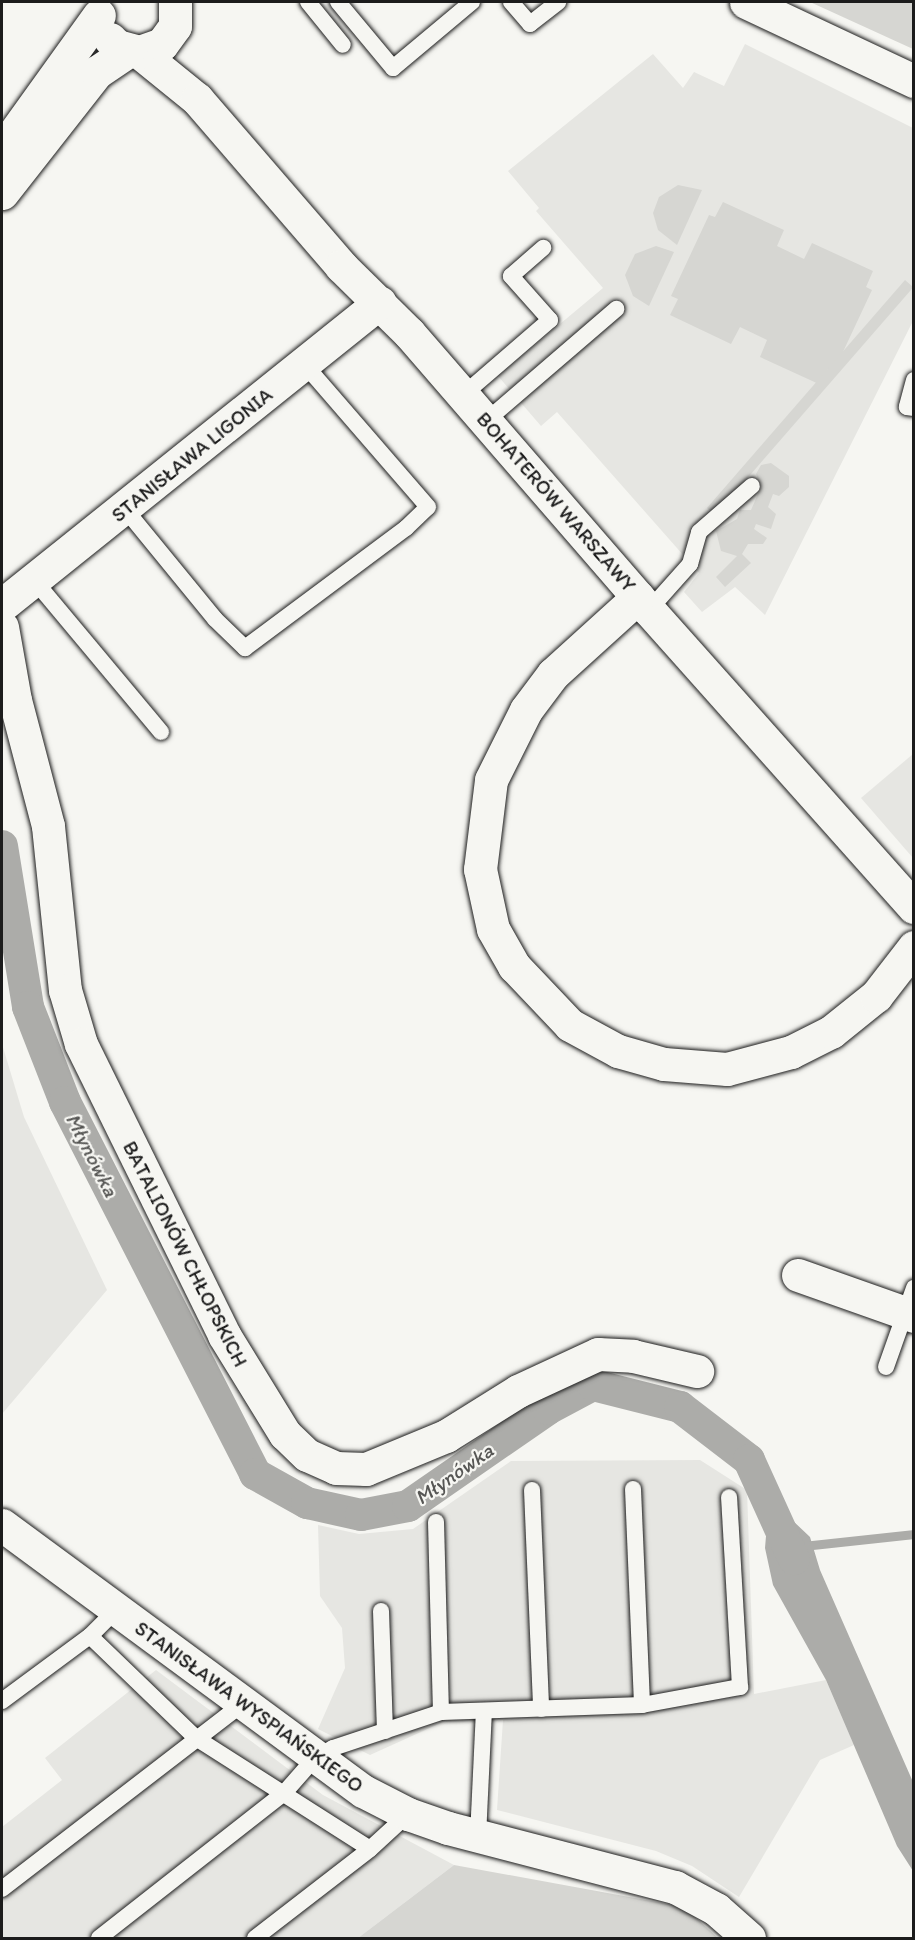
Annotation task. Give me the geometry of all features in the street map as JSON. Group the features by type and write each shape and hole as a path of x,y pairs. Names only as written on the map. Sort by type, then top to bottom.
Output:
{"street":[{"path":"746,2 914,81"},
{"path":"2,150 100,8"},
{"name":"BOHATERÓW WARSZAWY","path":"100,8 108,37 134,51 197,99 341,266 380,302 643,604 914,907"},
{"path":"2,193 97,72 134,51 162,44 175,11"},
{"name":"BOHATERÓW WARSZAWY","path":"175,11 197,99"},
{"name":"STANISŁAWA LIGONIA","path":"2,605 305,365 380,302"},
{"path":"643,604 553,674 526,710 491,780 480,869 493,929 514,966 570,1025 618,1051 664,1064 727,1069 780,1056 831,1032 876,996 914,947"},
{"name":"BATALIONÓW CHŁOPSKICH","path":"2,627 8,702 48,826 65,990 81,1044 168,1228 224,1335 262,1400 292,1441 307,1455 336,1468 366,1469 437,1441 518,1391 598,1354 633,1356 697,1371"},
{"path":"798,1275 911,1306"},
{"name":"STANISŁAWA WYSPIAŃSKIEGO","path":"2,1525 314,1759 408,1814 478,1837 675,1887 716,1910 749,1938"}],"lane":[{"path":"308,2 343,45"},
{"path":"338,2 393,68 472,2"},
{"path":"511,2 530,24 558,2"},
{"path":"463,395 549,320 511,276 543,248"},
{"path":"486,421 616,309"},
{"path":"125,509 215,619 245,648 406,528 428,507 305,365"},
{"path":"914,381 907,407 914,408"},
{"path":"643,604 690,564 699,532 752,486"},
{"path":"34,580 160,732"},
{"path":"886,1367 911,1306"},
{"path":"532,1490 541,1709"},
{"path":"633,1490 642,1705"},
{"path":"99,1938 285,1792 314,1759 441,1712 642,1705 740,1687 729,1497"},
{"path":"436,1521 441,1712"},
{"path":"2,1701 90,1635 116,1610"},
{"path":"381,1611 386,1731"},
{"path":"90,1635 196,1738 285,1792 370,1848"},
{"path":"2,1889 242,1704"},
{"path":"478,1837 484,1711"},
{"path":"255,1938 370,1848 408,1814"}],"shaded area":[{"path":"810,2 913,2 913,49"},
{"path":"745,44 913,128 913,321 765,615 735,587 702,612 684,592 699,573 557,412 541,426 498,376 603,288 536,211 539,208 508,171 653,54 683,88 694,72 724,86"},
{"path":"678,185 702,190 677,245 658,230 653,213 659,197"},
{"path":"723,202 784,230 777,246 804,259 812,243 873,271 866,287 872,290 834,371 828,369 821,385 760,357 767,340 740,327 731,344 670,315 678,299 671,296 709,215 715,217"},
{"path":"656,246 674,252 649,306 633,296 625,275 635,254"},
{"path":"905,280 913,287 715,515 707,508"},
{"path":"771,463 789,476 789,487 779,496 773,494 768,507 776,514 771,529 756,524 754,529 767,538 763,544 748,544 742,554 751,563 725,587 716,577 737,556 721,551 716,531 737,519 740,510 751,510 761,487 756,474 761,465"},
{"path":"913,754 913,858 861,798"},
{"path":"2,1044 24,1117 107,1290 2,1414"},
{"path":"700,1460 747,1490 754,1694 826,1680 854,1745 820,1760 739,1897 692,1866 656,1851 497,1810 503,1720 443,1722 370,1755 318,1729 345,1668 342,1628 320,1596 318,1525 359,1534 413,1529 511,1461"},
{"path":"791,1519 810,1537 820,1570 913,1782 913,1871 897,1846 826,1680 773,1585 765,1548 767,1524"},
{"path":"156,1670 323,1795 454,1865 358,1938 2,1938 2,1827 62,1780 45,1758"},
{"path":"454,1865 684,1907 718,1938 358,1938"}],"waterway":[{"name":"Młynówka","path":"2,846 28,1007 65,1102 255,1474 307,1503 361,1515 408,1506 548,1409 593,1385 680,1407 749,1460 794,1559"},
{"path":"803,1546 914,1534"}]}
